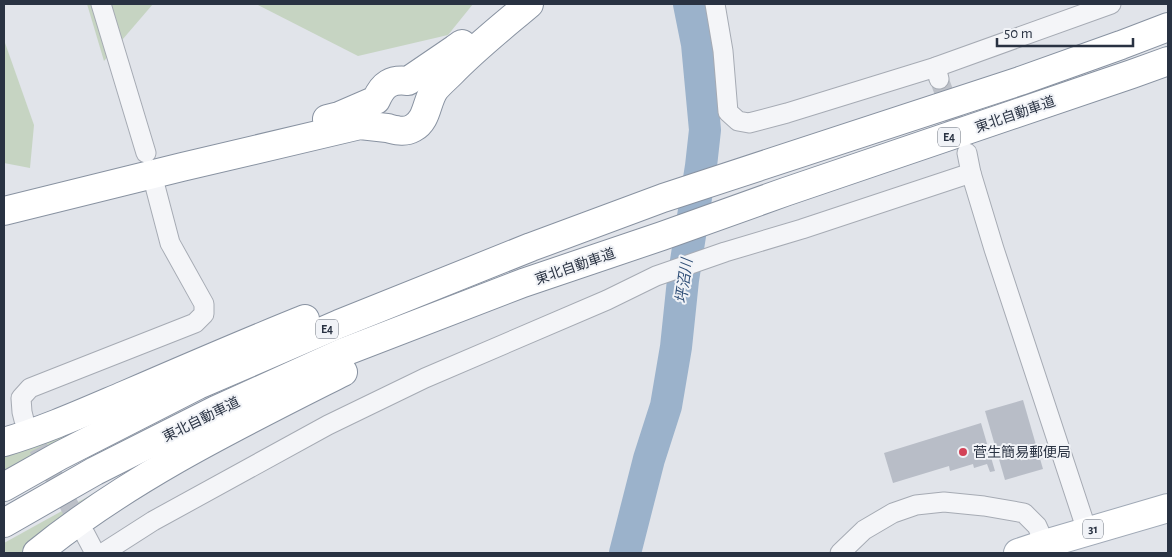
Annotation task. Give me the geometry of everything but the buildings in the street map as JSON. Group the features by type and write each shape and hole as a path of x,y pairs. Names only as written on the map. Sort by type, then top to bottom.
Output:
{"main road":[{"path":"4,202 339,116 376,100 379,92 392,82 408,81 455,49 508,4"},
{"path":"4,211 182,166 360,125 397,131 406,131 414,128 425,114 434,90 462,62 528,4"},
{"name":"E4","path":"4,487 59,456 198,385 348,320 531,246 663,198 1029,77 1168,27"},
{"name":"東北自動車道","path":"4,523 95,471 216,410 344,352 522,284 1168,60"},
{"path":"4,442 22,437 79,414 258,337 536,229 625,212"},
{"path":"37,553 66,530 132,486 239,425 360,364 633,246"},
{"name":"31","path":"1018,553 1168,508"}],"street":[{"path":"101,4 146,152"},
{"path":"715,4 723,51 728,112 738,121 749,123 938,73 1112,4"},
{"path":"967,154 971,173 1016,316 1087,531"},
{"path":"103,553 152,521 328,425 425,378 607,300 656,276 971,173"},
{"path":"24,420 22,398 30,388 195,323 204,314 204,304 170,243 155,186"},
{"path":"840,553 864,530 893,513 916,505 944,502 1024,513 1037,526 1045,544"},
{"path":"85,534 95,553"}],"green space":[{"path":"87,4 153,4 104,61"},
{"path":"256,4 473,4 448,35 358,56"},
{"path":"4,40 34,125 30,168 4,163"},
{"path":"92,423 4,474 4,453"},
{"path":"109,485 26,553 4,553 4,543"}],"waterway":[{"name":"坪沼川","path":"625,553 649,459 666,406 701,166 705,130 697,44 689,4"}],"tunnel":[{"path":"939,79 963,143"},
{"path":"25,423 83,531"}],"place":[{"name":"菅生簡易郵便局","path":"963,452"}]}
